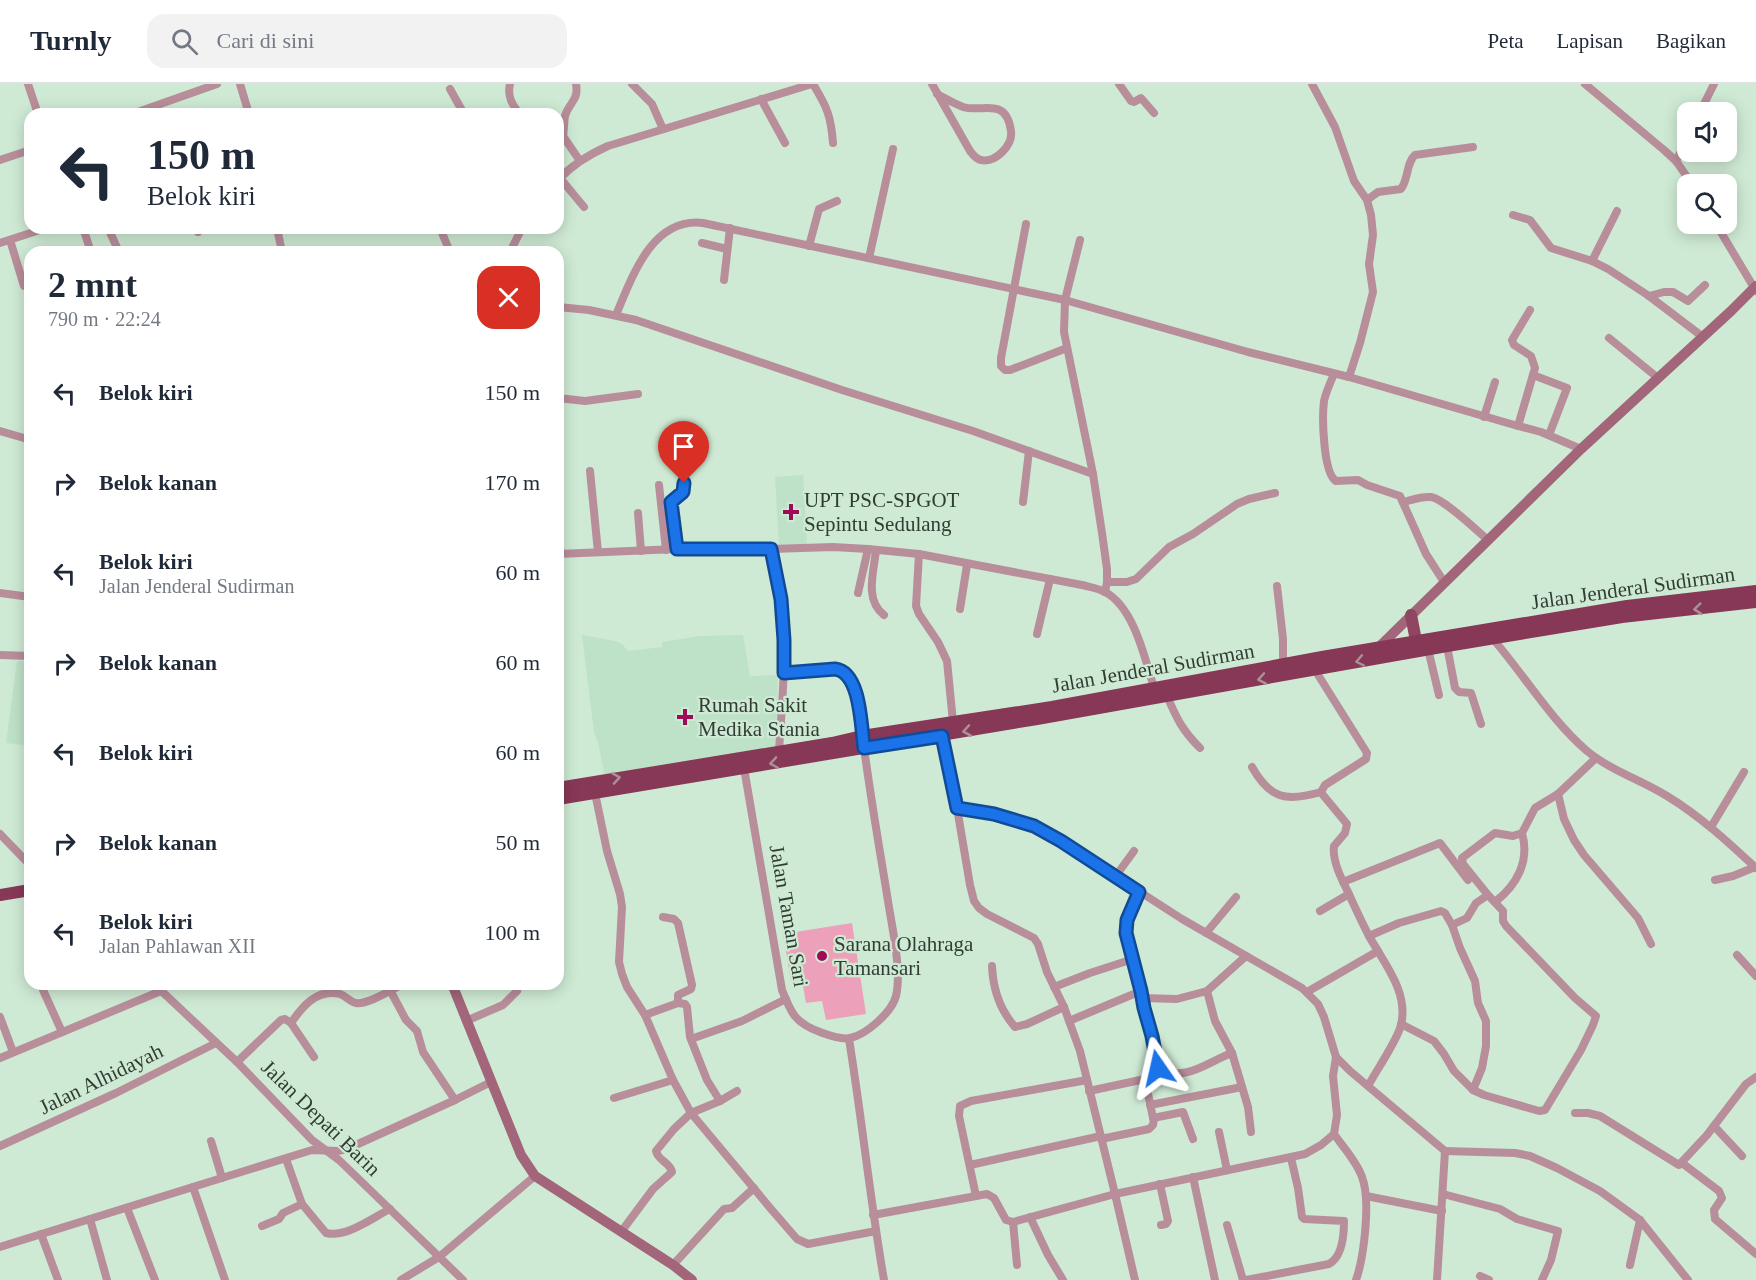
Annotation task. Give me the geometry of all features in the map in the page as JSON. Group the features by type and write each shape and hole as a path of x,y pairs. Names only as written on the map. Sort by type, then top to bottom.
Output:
{"highway":[{"name":"Jalan Jenderal Sudirman","path":"564,798 744,768 953,722 1154,688 1215,682 1318,662 1756,591"},
{"name":"Jalan Jenderal Sudirman","path":"564,787 779,752 942,736 1167,696 1283,664 1318,662 1379,647 1447,646 1622,617 1673,605 1756,602"},
{"path":"0,887 24,883"},
{"path":"0,896 24,891"}],"main road":[{"path":"1379,647 1581,449 1755,289"},
{"path":"1411,615 1421,647"},
{"path":"454,990 521,1155 535,1176 673,1265 692,1280"}],"street":[{"path":"28,84 36,108"},
{"path":"149,108 217,84"},
{"path":"240,84 247,108"},
{"path":"510,84 510,100 516,108"},
{"path":"564,121 577,93 576,84"},
{"path":"632,84 652,104 663,129"},
{"path":"564,175 580,161 608,146 793,87 813,84 830,114 833,143"},
{"path":"932,84 975,158 982,160 991,158 1009,145 1011,129 1006,117 999,110 994,107 963,107 938,94"},
{"path":"1119,84 1131,101 1134,102 1141,98 1154,113"},
{"path":"1312,84 1335,128 1354,181 1370,206 1373,235 1369,264 1373,292 1349,377"},
{"path":"1585,84 1676,161 1685,174"},
{"path":"1705,102 1714,84"},
{"path":"450,89 461,108"},
{"path":"761,99 785,144"},
{"path":"564,139 580,161"},
{"path":"1367,200 1378,192 1401,189 1406,183 1410,160 1414,155 1473,147"},
{"path":"869,258 893,149"},
{"path":"0,160 24,152"},
{"path":"564,185 584,207"},
{"path":"809,246 819,210 837,201"},
{"path":"1592,261 1617,211"},
{"path":"1513,215 1530,220 1551,248 1592,261 1608,269 1649,296 1703,337"},
{"path":"616,315 647,251 661,235 678,226 695,222 1065,300 1349,377 1549,435 1581,449"},
{"path":"1026,224 1000,358 1001,366 1010,370 1067,348"},
{"path":"724,280 730,228"},
{"path":"0,243 28,234"},
{"path":"1722,234 1755,289"},
{"path":"10,240 24,286"},
{"path":"1080,240 1065,300 1064,332 1093,474 1107,582 1105,592"},
{"path":"702,243 727,249"},
{"path":"1649,296 1673,292 1688,301 1705,285"},
{"path":"564,308 616,315 1093,474"},
{"path":"1518,426 1535,368 1531,356 1514,345 1512,341 1530,310"},
{"path":"1609,338 1658,378"},
{"path":"1335,374 1327,389 1323,413 1325,452 1330,475 1336,481 1360,480 1367,485 1398,495 1426,554 1444,582"},
{"path":"1533,375 1567,388 1549,435"},
{"path":"1484,417 1495,382"},
{"path":"564,398 585,400 638,394"},
{"path":"0,431 24,438"},
{"path":"1023,502 1029,451"},
{"path":"590,471 598,552"},
{"path":"677,549 671,502 683,492 684,483"},
{"path":"660,485 666,550"},
{"path":"1107,582 1127,582 1136,579 1169,547 1237,504 1275,493"},
{"path":"1403,502 1422,497 1436,499 1448,506 1487,539"},
{"path":"638,513 641,551"},
{"path":"564,554 677,549 833,547 872,549 919,554 967,565 1082,585 1105,592 1118,602 1130,620 1154,688"},
{"path":"771,549 781,599 784,640 779,752"},
{"path":"858,593 872,549"},
{"path":"872,549 872,597 878,610 884,615"},
{"path":"919,554 916,606 938,642 946,661 953,722"},
{"path":"960,609 967,565"},
{"path":"1037,634 1050,579"},
{"path":"1277,586 1283,639 1283,664"},
{"path":"0,593 24,596"},
{"path":"1493,639 1512,660 1562,726 1596,758 1668,796 1721,834 1756,867 1715,880"},
{"path":"1447,646 1455,688 1459,692 1471,693 1481,724"},
{"path":"1421,647 1439,695"},
{"path":"0,654 24,656"},
{"path":"1318,662 1368,756 1325,785 1322,792"},
{"path":"784,673 842,670 851,679 855,692 892,931 897,984 896,997 884,1016 849,1039 884,1280"},
{"path":"1167,696 1185,733 1200,747"},
{"path":"942,736 974,901 978,908 987,915 1034,938 1038,944 1080,1051 1135,1280"},
{"path":"1495,902 1508,892 1519,875 1524,856 1522,833 1535,808 1558,794 1596,758"},
{"path":"1252,767 1259,780 1276,795 1289,797 1322,792"},
{"name":"Jalan Taman Sari","path":"744,768 782,990 792,1014 798,1021 815,1030 849,1039"},
{"path":"1711,827 1744,772"},
{"path":"1322,792 1348,826 1336,844 1335,857 1343,882 1369,936 1399,989 1403,1013 1401,1024 1368,1086"},
{"path":"595,793 622,907 619,963 627,987 645,1014 673,1080 691,1113 795,1236 804,1243 876,1231"},
{"path":"1558,794 1564,819 1574,840 1638,918 1651,945"},
{"path":"957,808 994,814 1034,826 1206,933 1307,992 1321,1010 1336,1057 1333,1076 1336,1115 1334,1134 1362,1177 1366,1196 1364,1232 1356,1280"},
{"path":"1459,863 1495,833 1513,836 1522,833"},
{"path":"0,834 24,859"},
{"path":"1343,882 1437,843 1442,844 1503,911 1503,922 1506,926 1575,998 1595,1014 1596,1019 1581,1050 1544,1111 1473,1090 1454,1071 1434,1041 1401,1024"},
{"path":"1115,877 1134,851"},
{"path":"1459,863 1468,880"},
{"path":"1139,892 1126,924 1126,933 1152,1036 1158,1070"},
{"path":"1320,911 1349,894"},
{"path":"1452,925 1467,918 1476,903 1488,895"},
{"path":"1206,933 1236,897"},
{"path":"1369,936 1399,923 1441,911 1445,913 1475,981 1478,1003 1486,1021 1486,1046 1482,1068 1473,1090"},
{"path":"663,917 674,919 678,923 692,985 691,989 678,995 678,1003"},
{"path":"1307,992 1378,951"},
{"path":"1737,955 1756,976"},
{"path":"1069,1021 1142,994 1177,999 1207,991 1246,956"},
{"path":"1054,987 1133,959"},
{"path":"992,966 995,994 1015,1027 1064,1007"},
{"path":"43,990 62,1032"},
{"path":"291,1023 308,1001 319,996 343,995 359,1003 390,990 406,1020 416,1029 423,1052 455,1100"},
{"path":"0,1058 161,991"},
{"name":"Jalan Depati Barin","path":"161,991 237,1062 312,1140 339,1160 463,1280"},
{"path":"466,1022 503,1005 517,991"},
{"path":"1207,991 1215,1021 1232,1053 1251,1123 1251,1132"},
{"path":"691,1039 742,1021 786,999"},
{"path":"645,1014 678,1003 686,1006 691,1039 707,1080 720,1101"},
{"path":"0,1017 14,1052"},
{"path":"237,1062 281,1020 287,1019 314,1057"},
{"name":"Jalan Alhidayah","path":"0,1146 116,1094 216,1043"},
{"path":"970,1165 1149,1129 1153,1125 1154,1118 1145,1079 1148,1074 1158,1070 1173,1074 1184,1073 1203,1068 1232,1053"},
{"path":"1336,1057 1445,1151 1499,1151 1530,1156 1600,1191 1640,1220 1688,1280"},
{"path":"1575,1113 1600,1116 1679,1165 1710,1131 1746,1084 1756,1077"},
{"path":"1089,1091 1145,1079"},
{"path":"614,1098 673,1080"},
{"path":"976,1196 958,1110 961,1105 971,1101 1087,1080"},
{"path":"0,1247 312,1150 347,1149 491,1082"},
{"path":"1150,1105 1242,1087"},
{"path":"621,1232 653,1189 671,1174 670,1167 656,1151 674,1129 691,1113 737,1091"},
{"path":"1154,1118 1183,1112 1193,1139"},
{"path":"1710,1131 1742,1156"},
{"path":"1219,1132 1227,1170"},
{"path":"873,1215 987,1194 997,1202 1005,1219 1013,1222 1115,1194 1291,1158 1305,1154 1334,1134"},
{"path":"211,1141 222,1178"},
{"path":"1437,1280 1445,1151"},
{"path":"1227,1225 1244,1280 1264,1278 1334,1261 1340,1249 1344,1221 1302,1217 1291,1158"},
{"path":"286,1159 302,1204 323,1231 334,1234 346,1232 390,1209"},
{"path":"1682,1163 1719,1191 1722,1198 1714,1210 1715,1219 1756,1254"},
{"path":"401,1280 439,1257 535,1176"},
{"path":"1193,1177 1215,1280"},
{"path":"1160,1184 1168,1221 1161,1225"},
{"path":"193,1187 225,1280"},
{"path":"673,1265 724,1209 732,1208 754,1188"},
{"path":"1443,1194 1500,1209 1517,1219 1557,1231 1551,1260 1542,1280"},
{"path":"1366,1196 1442,1211"},
{"path":"262,1226 279,1219 283,1213 302,1204"},
{"path":"127,1208 155,1280"},
{"path":"1030,1217 1060,1276 1051,1280"},
{"path":"90,1219 107,1280"},
{"path":"1630,1264 1640,1220"},
{"path":"1013,1222 1017,1264"},
{"path":"41,1234 58,1280"},
{"path":"1480,1276 1489,1280"}],"shaded area":[{"name":"UPT PSC-SPGOT Sepintu Sedulang","path":"803,475 807,546 779,547 775,477"},
{"name":"Rumah Sakit Medika Stania","path":"582,635 615,641 622,644 628,651 662,647 662,642 700,636 743,635 750,676 778,675 776,752 605,777 594,732"},
{"path":"17,661 24,661 24,745 6,743"},
{"name":"Sarana Olahraga Tamansari","path":"852,923 866,1014 826,1020 822,1001 806,1003 802,980 791,981 783,934"}],"place":[{"name":"UPT PSC-SPGOT Sepintu Sedulang","path":"791,512"},
{"name":"Rumah Sakit Medika Stania","path":"685,717"},
{"name":"Sarana Olahraga Tamansari","path":"822,956"}],"route":[{"path":"684,483 683,492 671,502 677,549 771,549 781,599 784,673 838,669 847,674 855,692 864,748 942,736 957,808 994,814 1034,826 1139,892 1127,920 1126,933 1158,1068"}]}
